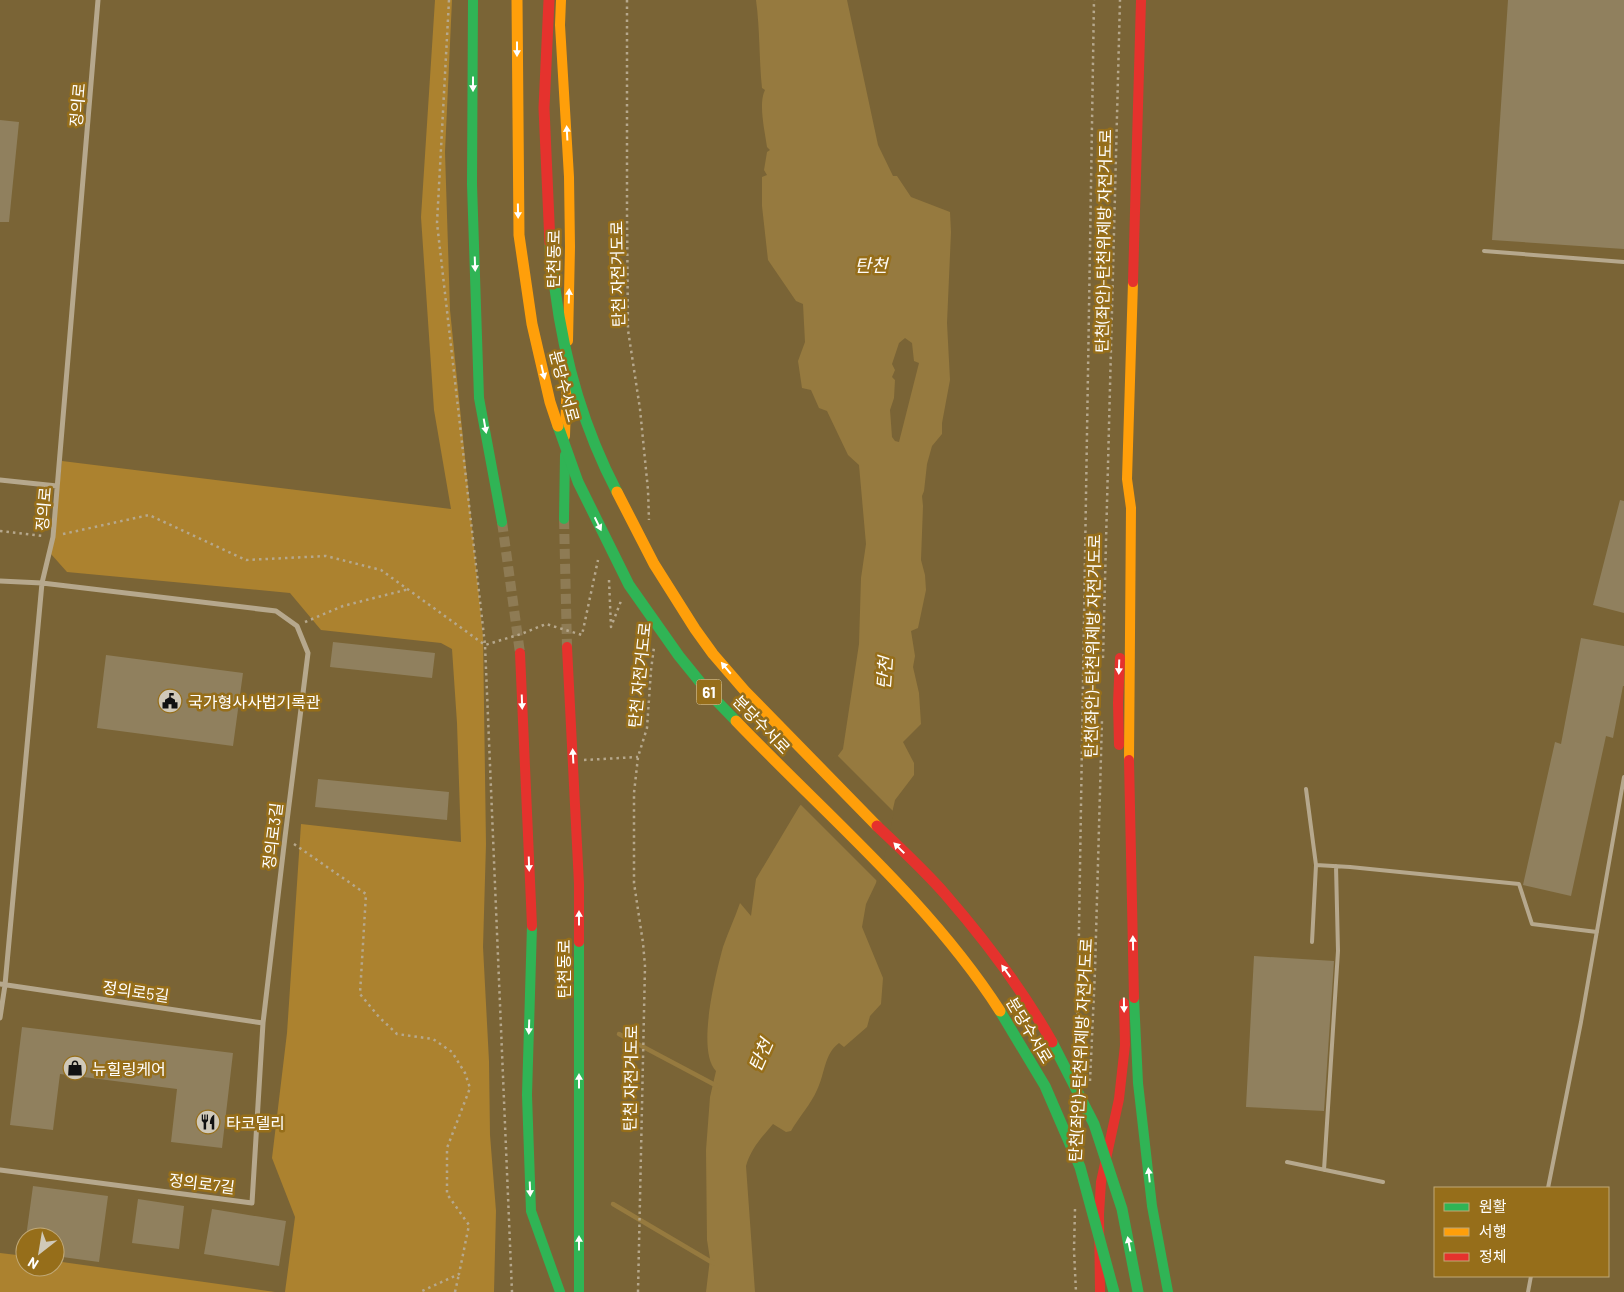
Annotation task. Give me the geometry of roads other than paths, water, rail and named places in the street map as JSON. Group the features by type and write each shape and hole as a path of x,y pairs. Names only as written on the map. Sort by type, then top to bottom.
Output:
{"main road":[{"path":"473,0 472,184 480,398 502,522"},
{"name":"분당수서로","path":"517,0 519,235 532,324 550,402 578,482 629,584 685,663 709,693 764,751 897,883 956,949 982,983 1015,1034 1045,1086 1080,1167 1114,1292"},
{"name":"분당수서로","path":"549,0 544,108 550,252 560,327 572,379 612,485 654,564 713,654 759,706 942,892 974,928 1036,1014 1062,1060 1094,1124 1122,1209 1138,1292"},
{"name":"탄천동로","path":"561,0 560,26 569,177 570,248 564,519"},
{"path":"1100,1292 1099,1214 1101,1182 1119,1099 1125,1045 1118,703 1127,479 1141,0"},
{"path":"1127,479 1131,508 1129,763 1134,1004 1138,1083 1152,1206 1168,1292"},
{"name":"탄천동로","path":"567,647 579,884 579,1292"},
{"path":"520,653 532,937 527,1095 531,1211 560,1292"}],"street":[{"name":"정의로","path":"0,1018 42,583 53,536 98,0"},
{"path":"0,480 57,486"},
{"path":"0,581 42,583"},
{"name":"정의로3길","path":"42,583 276,611 297,626 308,654 284,837 263,1023"},
{"name":"정의로5길","path":"2,985 263,1023"},
{"name":"정의로7길","path":"0,1170 252,1203 263,1023"}],"lane":[{"path":"1484,251 1624,262"},
{"path":"1548,1187 1581,1022 1624,777"},
{"path":"1306,789 1316,865 1312,942"},
{"path":"1316,865 1519,884 1532,924 1597,932"},
{"path":"1324,1170 1338,950 1336,866"},
{"path":"1287,1162 1383,1182"},
{"path":"1528,1292 1531,1277"}],"water":[{"name":"탄천","path":"756,0 847,0 878,145 893,176 897,176 911,197 950,212 951,232 947,323 950,380 942,423 942,434 932,446 922,496 921,560 926,590 918,628 911,631 915,656 913,667 919,693 921,724 903,742 914,763 914,775 895,800 876,883 866,904 862,927 883,978 881,1004 870,1016 867,1027 844,1047 839,1043 830,1053 820,1084 791,1131 786,1132 773,1124 757,1144 748,1160 746,1166 755,1292 706,1292 710,1259 707,1240 706,1150 710,1097 716,1071 710,1061 708,1047 709,1011 712,992 723,947 740,903 751,916 756,879 799,807 843,749 859,644 861,578 866,544 859,465 848,455 827,411 819,408 811,390 802,388 798,361 805,342 803,304 796,301 768,260 762,206 762,177 767,175 764,170 767,152 770,150 767,147 763,118 762,103 765,90 762,88","holes":["905,338 912,343 914,361 919,363 899,442 895,441 892,437 890,410 894,398 895,380 892,377 895,370 892,364 899,343"]}],"waterway":[{"path":"619,1034 717,1086"},
{"path":"613,1204 713,1263"}],"tunnel":[{"path":"564,519 567,647"},
{"path":"502,522 520,653"}],"place":[{"name":"국가형사사법기록관","path":"170,701"},
{"name":"뉴힐링케어","path":"75,1068"},
{"name":"타코델리","path":"208,1122"}]}
